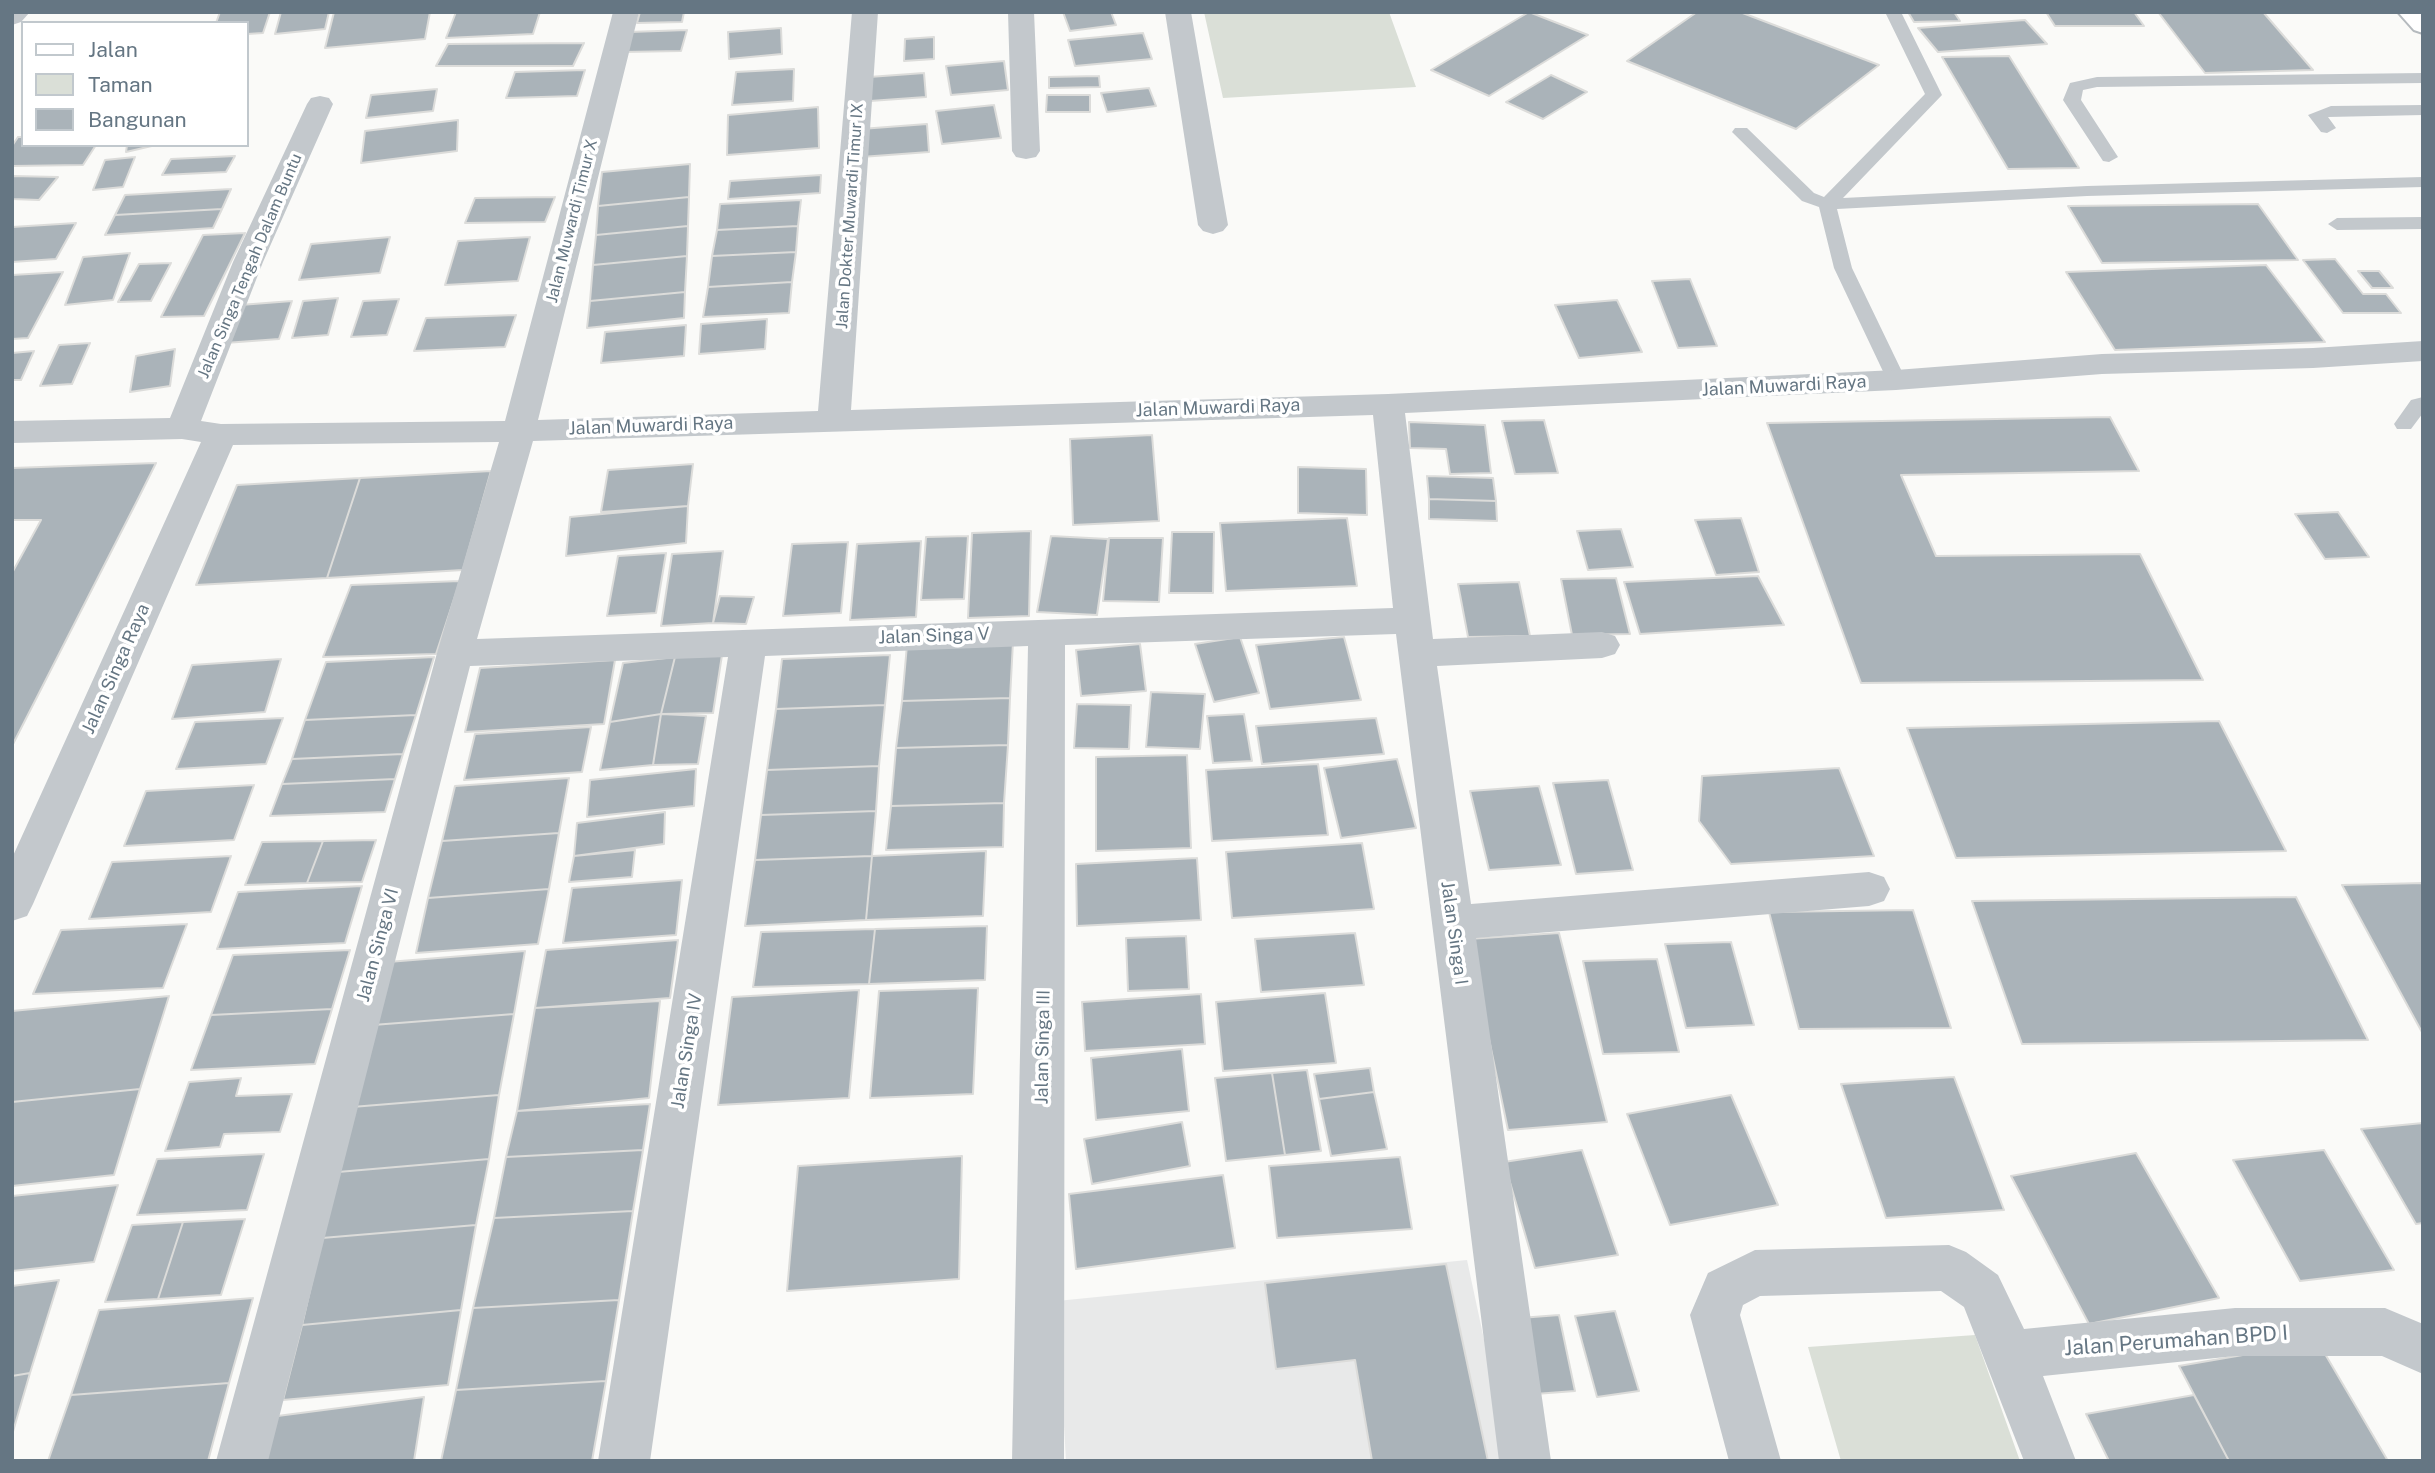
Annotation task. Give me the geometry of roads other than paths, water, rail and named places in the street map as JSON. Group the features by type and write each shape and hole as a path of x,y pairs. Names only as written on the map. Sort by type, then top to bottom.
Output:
{"main road":[{"path":"2410,12 2423,26"}],"street":[{"path":"12,17 18,12"},
{"name":"Jalan Muwardi Timur X","path":"519,430 625,12"},
{"name":"Jalan Dokter Muwardi Timur IX","path":"834,421 865,12"},
{"path":"1021,12 1026,150"},
{"path":"1178,12 1213,225"},
{"name":"Jalan Singa Tengah Dalam Buntu","path":"182,428 248,262 320,104"},
{"name":"Jalan Muwardi Raya","path":"12,432 182,428 220,435 519,430 1388,404 1896,380 2102,364 2313,358 2423,351"},
{"name":"Jalan Singa I","path":"1388,404 1414,637 1525,1461"},
{"name":"Jalan Singa VI","path":"242,1461 455,653 519,430"},
{"name":"Jalan Singa Raya","path":"12,904 220,435"},
{"name":"Jalan Singa V","path":"455,653 1047,632 1414,637 1602,645"},
{"name":"Jalan Singa III","path":"1038,1461 1047,632"},
{"name":"Jalan Singa IV","path":"624,1461 749,642"},
{"path":"1453,923 1870,889"},
{"path":"1755,1461 1715,1315 1725,1289 1755,1273 1949,1268 1981,1290 2010,1355 2050,1461"},
{"name":"Jalan Perumahan BPD I","path":"2010,1355 2235,1332 2385,1332 2423,1350"}],"lane":[{"path":"1826,204 1934,95 1893,12"},
{"path":"2109,156 2072,100 2076,87 2097,82 2423,78"},
{"path":"2327,128 2317,115 2331,111 2423,110"},
{"path":"1741,132 1808,197 1826,204 2087,191 2423,182"},
{"path":"1826,204 1843,268 1896,380"},
{"path":"2337,225 2423,223"},
{"path":"2404,424 2418,405 2423,403"}]}
